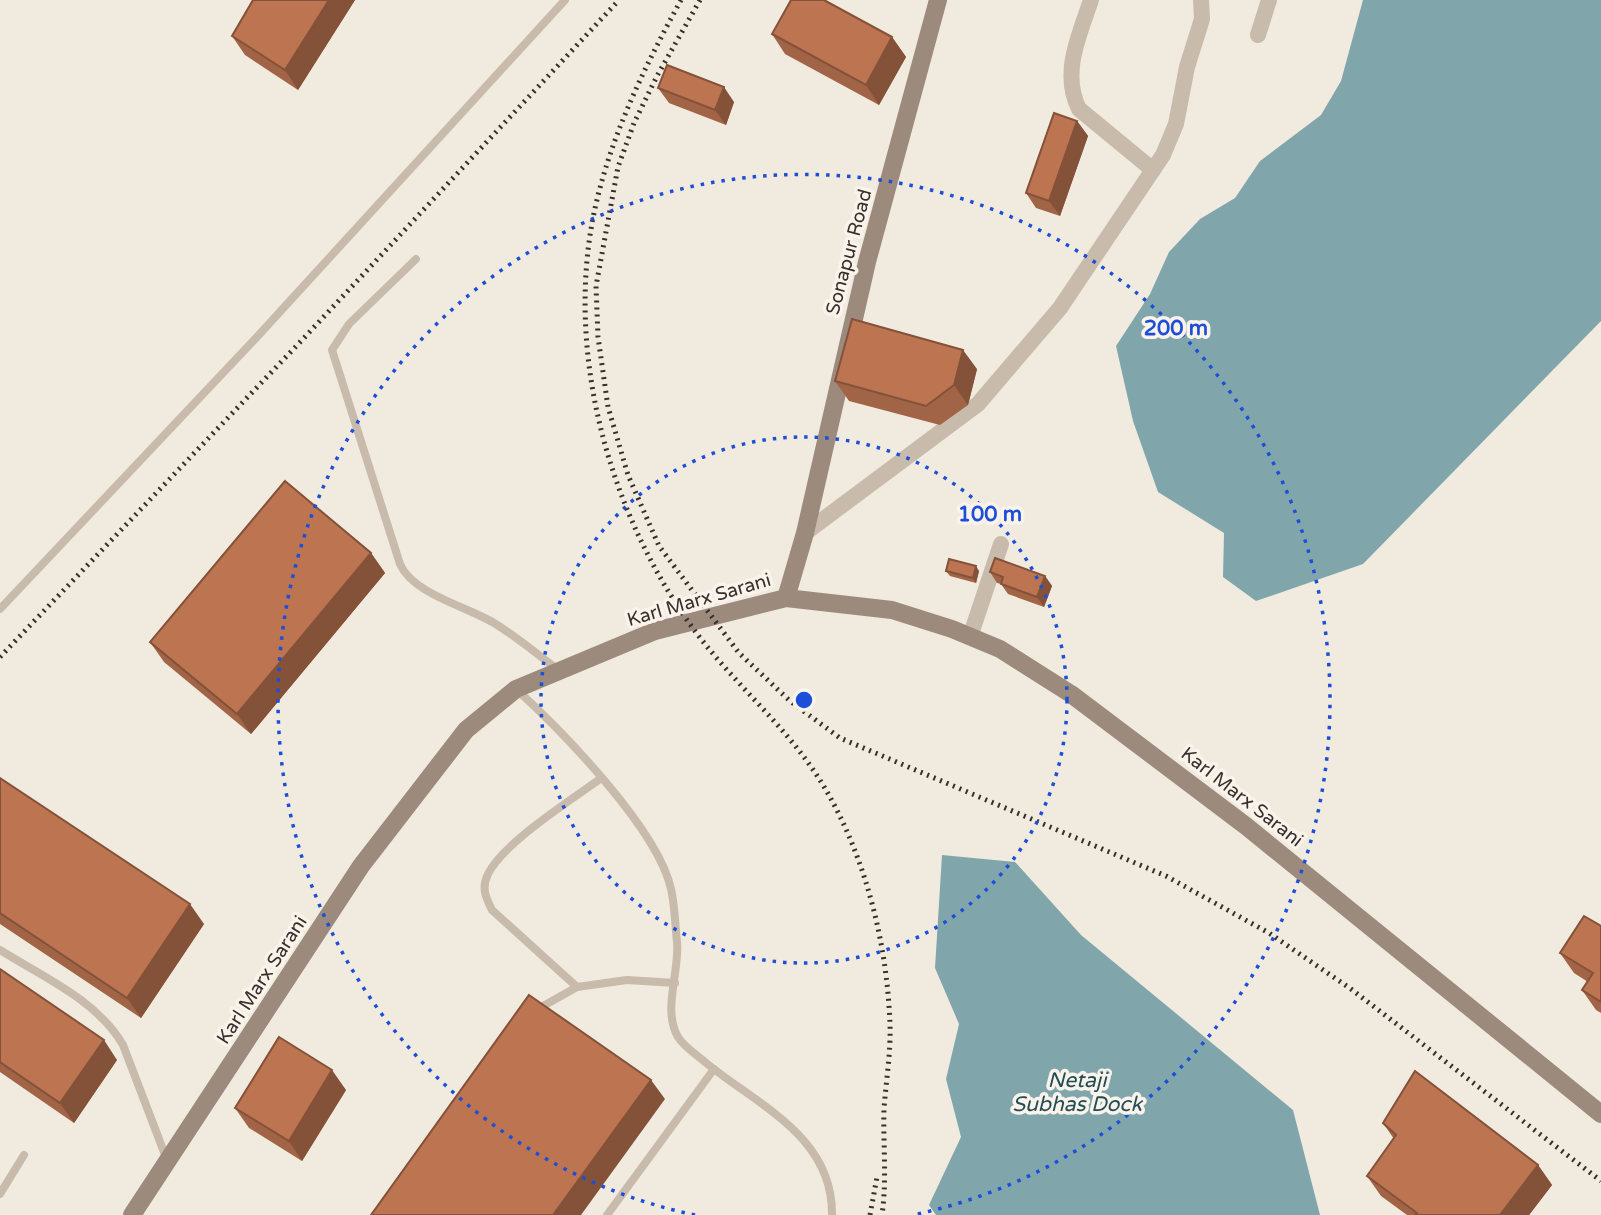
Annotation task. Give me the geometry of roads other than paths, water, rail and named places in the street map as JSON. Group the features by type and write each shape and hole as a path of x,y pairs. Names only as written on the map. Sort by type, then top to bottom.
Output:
{"main road":[{"name":"Sonapur Road","path":"786,597 805,533 867,262 934,2"},
{"name":"Karl Marx Sarani","path":"132,1215 360,866 459,739 516,689 655,631 786,597 892,610 1000,649 1072,694 1247,826 1601,1114"}],"street":[{"path":"1091,0 1072,59 1069,83 1073,97 1079,109 1153,170"},
{"path":"805,533 978,404 1060,308 1153,170 1176,124 1187,67 1202,19 1201,0"},
{"path":"1258,35 1269,0"},
{"path":"971,637 1001,544"}],"lane":[{"path":"0,610 256,338 565,0"},
{"path":"416,259 349,324 332,350 400,564 406,577 494,623 559,671"},
{"path":"516,689 565,734 651,843 671,888 678,953 672,1013 678,1037 714,1069 776,1113 809,1144 826,1179 832,1215"},
{"path":"577,987 492,910 484,893 488,875 506,852 600,779"},
{"path":"0,950 97,1012 114,1028 168,1163"},
{"path":"533,1012 577,987 627,980 675,983"},
{"path":"607,1215 714,1069"},
{"path":"0,1194 24,1155"}],"water":[{"path":"1363,0 1601,0 1601,321 1363,564 1256,601 1223,577 1224,533 1158,492 1133,421 1116,346 1150,294 1169,252 1200,219 1235,198 1260,161 1321,115 1341,81"},
{"name":"Netaji Subhas Dock","path":"942,855 1015,862 1081,935 1293,1110 1320,1215 936,1215 929,1205 961,1137 946,1079 959,1024 935,968"}],"railway":[{"path":"0,657 303,339 619,0"},
{"path":"681,0 654,51 619,130 594,213 586,266 585,321 590,375 601,429 617,482 638,533 663,582 708,648 779,726 812,768 840,817 863,873 879,933 890,1024 884,1109 885,1176 882,1215"},
{"path":"700,0 657,76 634,123 618,167 596,286 598,337 608,407 628,475 659,546 739,653 790,701 840,738 1166,876 1269,933 1351,989 1601,1181"},
{"path":"870,1215 877,1177"}]}
